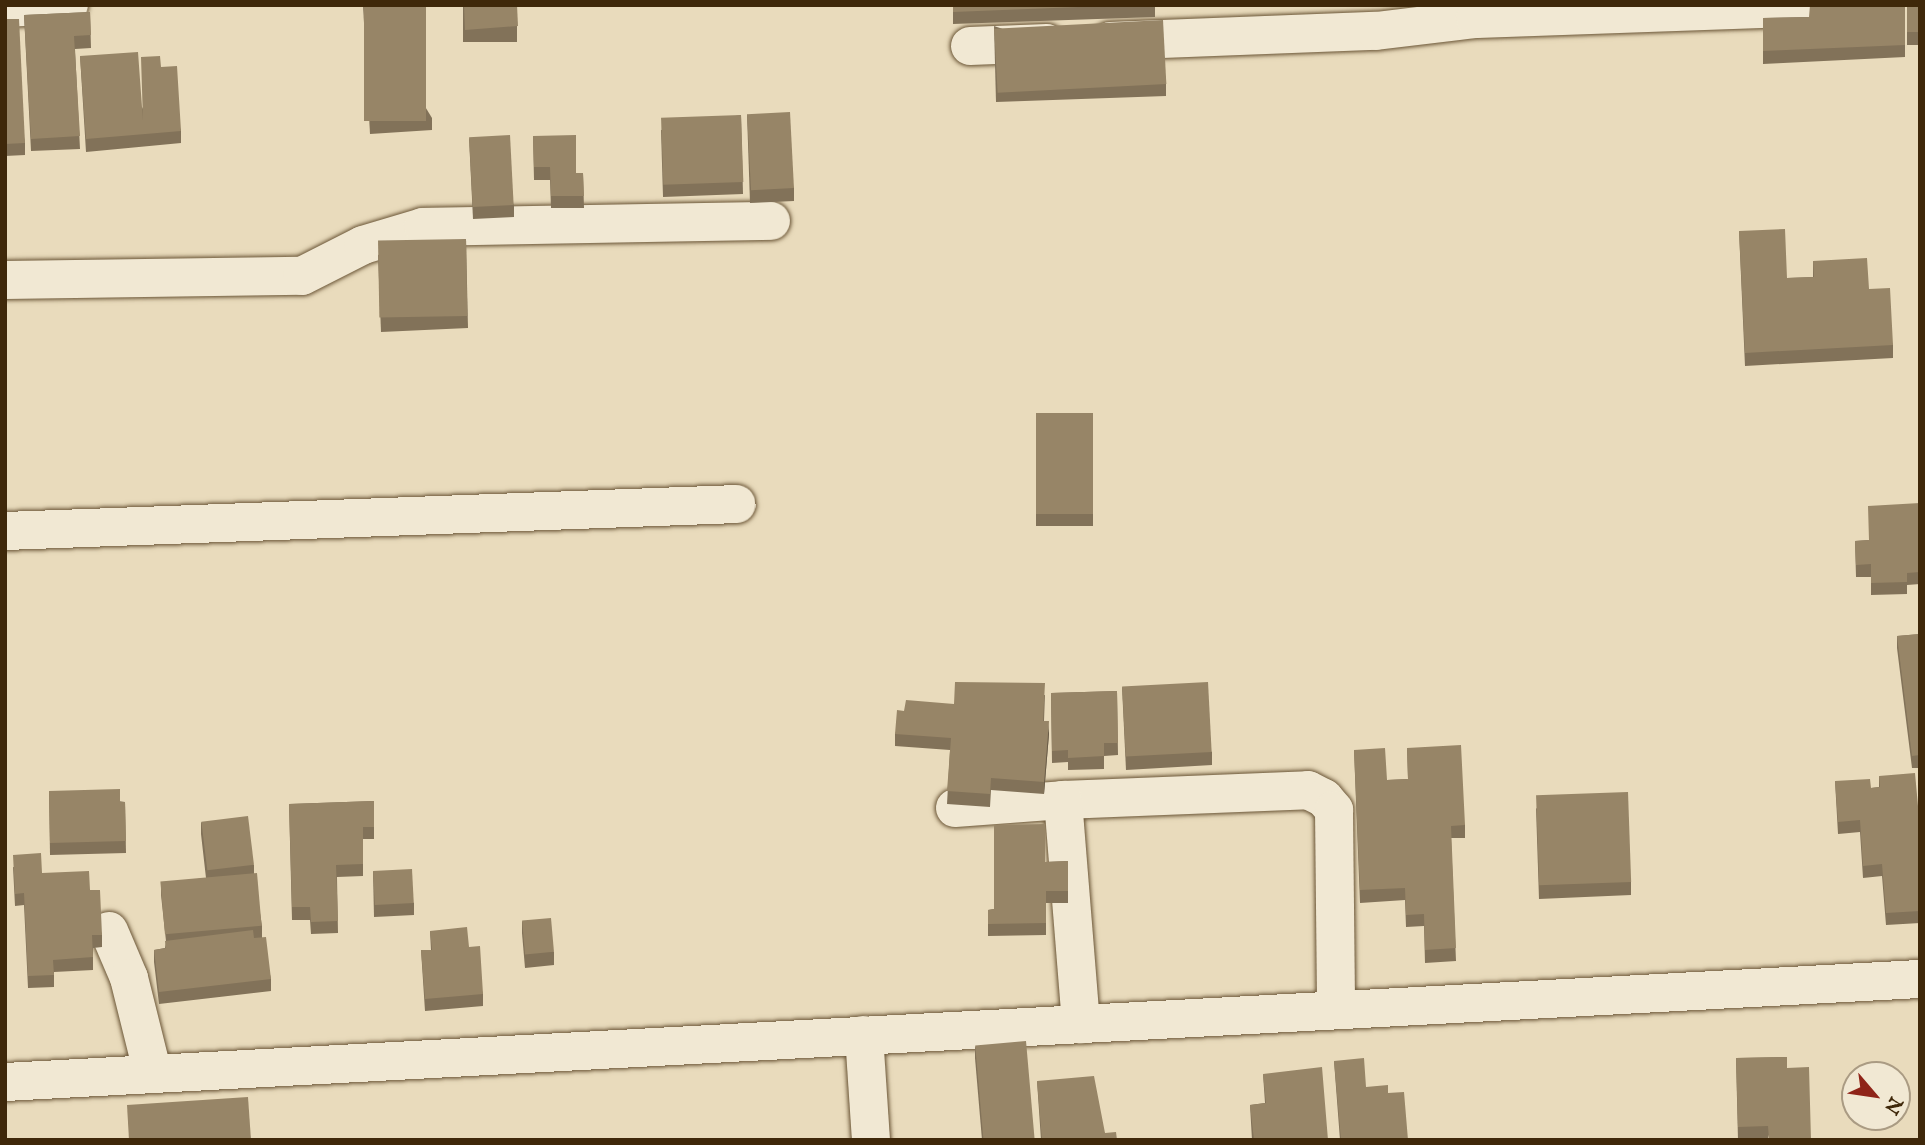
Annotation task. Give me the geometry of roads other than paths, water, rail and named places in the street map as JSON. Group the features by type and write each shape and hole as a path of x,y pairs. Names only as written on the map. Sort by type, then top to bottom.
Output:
{"street":[{"path":"5,8 69,5"},
{"path":"970,46 1377,31 1475,19 1870,5"},
{"path":"5,280 302,276 363,246 423,227 771,221"},
{"path":"5,531 737,504"},
{"path":"955,808 1063,800 1308,790 1324,797 1334,810 1336,1010"},
{"path":"1063,800 1081,1024"},
{"path":"109,931 129,978 153,1074"},
{"path":"5,1082 1920,979"},
{"path":"864,1035 871,1140"}]}
